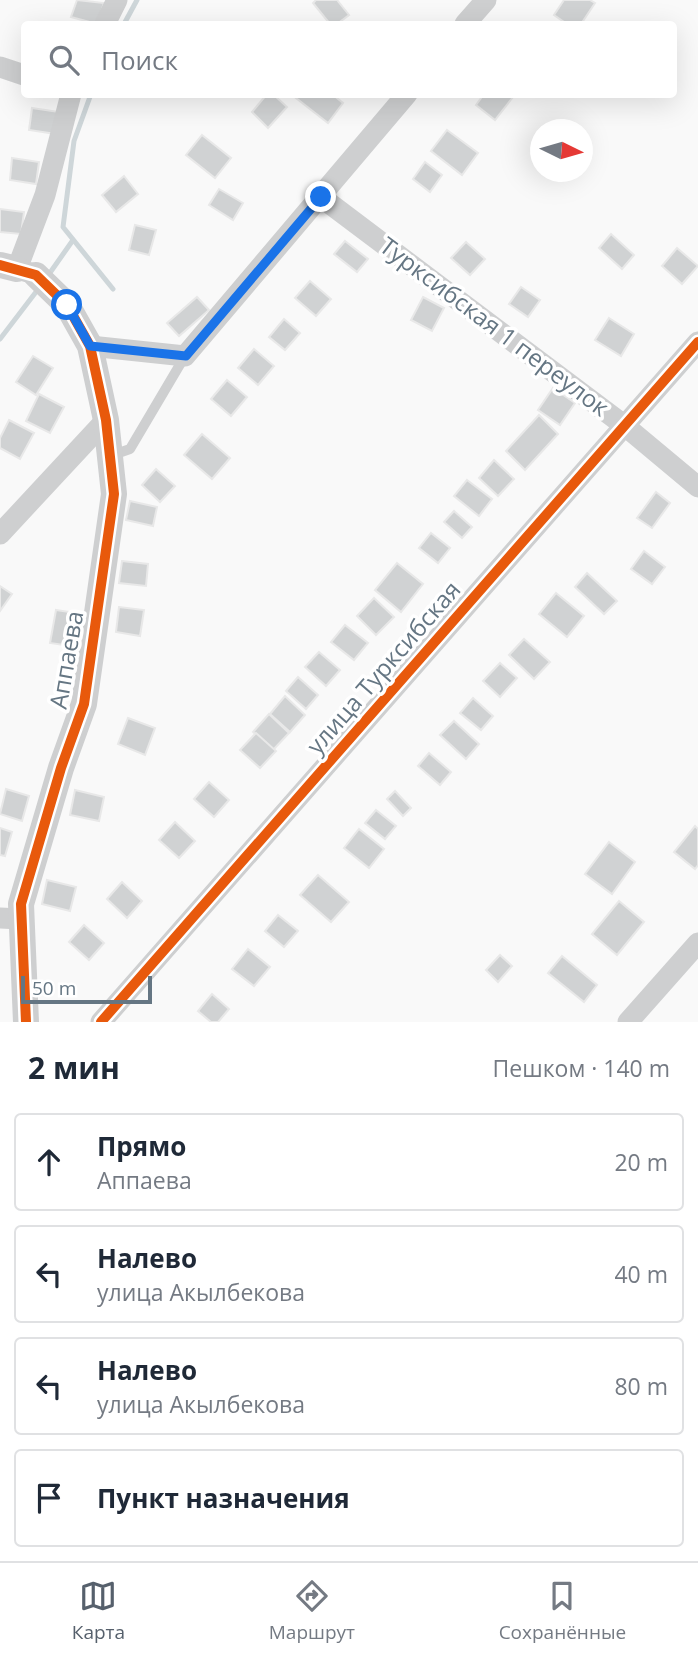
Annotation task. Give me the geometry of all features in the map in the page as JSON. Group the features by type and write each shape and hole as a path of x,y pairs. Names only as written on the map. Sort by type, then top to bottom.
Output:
{"street":[{"path":"106,21 117,0"},
{"path":"468,21 486,0"},
{"path":"0,68 21,74"},
{"path":"18,270 45,195 70,98"},
{"path":"90,346 186,356 404,98"},
{"name":"Турксибская 1 переулок","path":"321,197 625,426 698,487"},
{"name":"Аппаева","path":"18,270 67,305 90,346 106,420 114,494 84,704 57,780 21,904 10,919 26,1022"},
{"name":"улица Турксибская","path":"101,1022 698,342"},
{"path":"0,534 106,420"},
{"path":"628,1022 698,943"}],"lane":[{"path":"110,456 130,449 186,356"}],"building":[{"path":"77,0 104,3 98,21 71,17"},
{"path":"316,0 337,0 349,15 341,21 328,21 313,3"},
{"path":"564,0 590,0 595,3 583,21 563,21 554,15"},
{"path":"264,98 277,98 287,107 268,128 252,112"},
{"path":"296,98 337,98 343,103 328,123"},
{"path":"481,98 512,98 495,120 476,105"},
{"path":"32,108 59,112 56,134 29,130"},
{"path":"447,130 478,153 462,175 431,151"},
{"path":"202,135 231,158 215,178 186,155"},
{"path":"12,158 39,162 36,184 10,180"},
{"path":"425,162 442,175 430,192 413,179"},
{"path":"124,176 138,194 116,212 102,195"},
{"path":"219,189 243,203 233,220 209,205"},
{"path":"0,209 24,212 21,234 0,232"},
{"path":"135,225 156,230 149,255 129,250"},
{"path":"611,234 634,255 622,269 599,248"},
{"path":"345,241 368,259 357,272 334,254"},
{"path":"466,242 485,259 470,275 451,258"},
{"path":"677,248 698,266 682,284 662,266"},
{"path":"310,281 331,299 316,316 295,298"},
{"path":"521,287 540,300 528,317 509,304"},
{"path":"197,297 209,310 179,336 167,323"},
{"path":"423,297 444,308 432,331 411,320"},
{"path":"609,318 634,334 621,356 595,340"},
{"path":"284,319 300,333 285,350 269,337"},
{"path":"254,349 274,366 258,385 238,368"},
{"path":"33,356 53,368 36,395 16,382"},
{"path":"227,380 247,397 231,416 211,399"},
{"path":"553,388 575,403 560,425 538,410"},
{"path":"39,394 64,407 50,433 26,421"},
{"path":"539,415 558,434 525,470 506,451"},
{"path":"9,420 34,433 20,459 0,448 0,438"},
{"path":"202,434 230,458 212,479 184,455"},
{"path":"494,460 514,479 498,496 479,478"},
{"path":"156,469 175,486 160,502 142,485"},
{"path":"467,480 492,499 479,516 454,496"},
{"path":"656,492 670,503 652,528 637,518"},
{"path":"130,501 157,507 153,526 126,520"},
{"path":"454,511 472,527 462,538 444,522"},
{"path":"431,533 450,548 438,563 419,548"},
{"path":"644,551 665,567 652,584 631,569"},
{"path":"122,561 148,564 146,586 119,583"},
{"path":"397,563 423,584 401,612 375,590"},
{"path":"587,573 617,601 604,614 575,587"},
{"path":"0,586 12,594 0,611"},
{"path":"556,593 584,616 567,637 539,614"},
{"path":"374,598 394,617 376,635 357,616"},
{"path":"119,607 144,610 140,636 116,632"},
{"path":"56,610 90,615 85,648 50,643"},
{"path":"345,625 368,643 354,660 331,642"},
{"path":"524,639 550,662 534,679 509,655"},
{"path":"319,652 340,670 326,686 305,667"},
{"path":"500,663 517,678 500,697 483,681"},
{"path":"298,677 318,695 306,709 286,691"},
{"path":"285,696 305,715 290,732 270,714"},
{"path":"473,698 493,716 481,730 460,713"},
{"path":"269,714 289,733 273,750 253,732"},
{"path":"128,718 155,728 145,755 118,744"},
{"path":"454,721 479,744 466,759 440,735"},
{"path":"256,733 276,751 260,768 240,750"},
{"path":"429,753 451,772 440,785 418,766"},
{"path":"209,782 229,800 214,817 194,799"},
{"path":"6,789 29,796 22,821 0,814"},
{"path":"75,790 104,797 99,821 70,815"},
{"path":"395,791 411,808 403,816 387,799"},
{"path":"376,810 396,826 385,839 365,823"},
{"path":"175,822 195,841 179,858 159,840"},
{"path":"695,826 698,829 698,865 695,869 674,852"},
{"path":"0,828 12,832 5,856 0,855"},
{"path":"359,829 384,849 369,868 344,848"},
{"path":"609,842 635,862 612,894 585,874"},
{"path":"318,875 349,902 331,922 300,895"},
{"path":"47,880 76,887 70,911 42,904"},
{"path":"122,882 142,901 127,918 107,899"},
{"path":"619,901 644,922 617,955 592,934"},
{"path":"278,915 298,931 284,947 265,931"},
{"path":"84,925 104,943 89,960 69,942"},
{"path":"248,949 270,967 254,986 232,969"},
{"path":"500,955 512,966 498,982 486,970"},
{"path":"562,956 597,985 584,1002 548,973"},
{"path":"212,994 229,1009 218,1022 211,1022 198,1011"}],"waterway":[{"path":"126,21 137,0"},
{"path":"90,98 74,141 63,227 113,289"},
{"path":"47,277 73,240"},
{"path":"0,339 39,288"}],"cycle path":[{"path":"0,265 36,275 67,305 90,346 106,420 114,494 84,704 61,768 21,904 26,1022"},
{"path":"101,1022 698,342"}],"route":[{"path":"67,305 90,346 186,356 321,197"}]}
